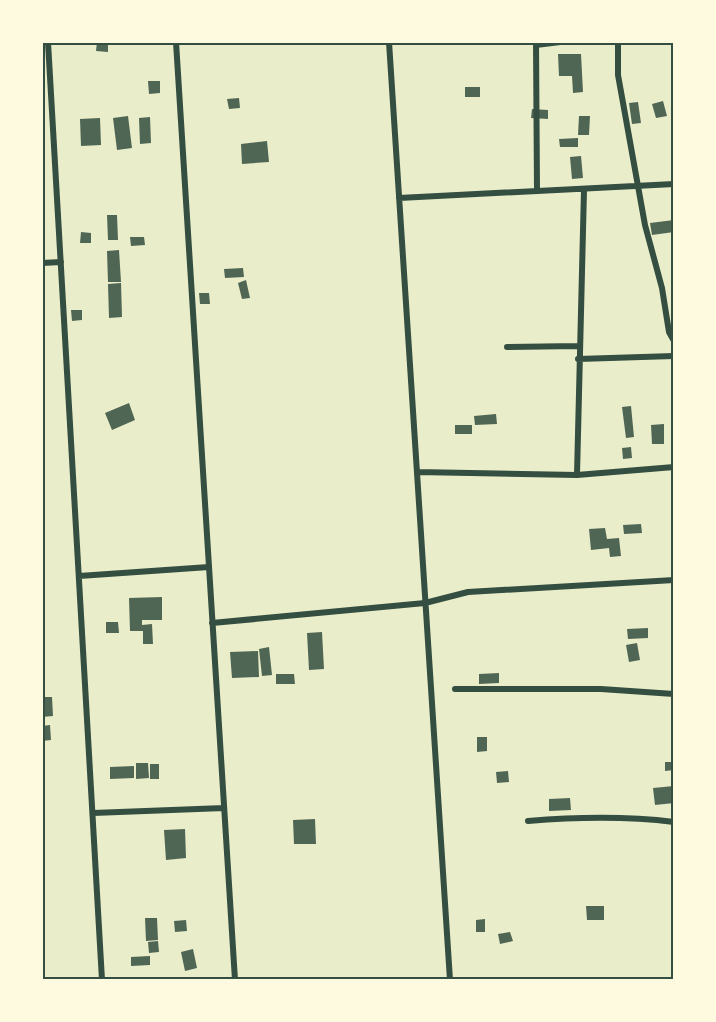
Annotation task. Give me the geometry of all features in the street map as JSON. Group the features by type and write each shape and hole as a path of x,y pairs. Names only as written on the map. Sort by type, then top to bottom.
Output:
{"street":[{"path":"48,42 102,980"},
{"path":"176,42 235,980"},
{"path":"389,42 450,980"},
{"path":"537,191 536,43 560,42"},
{"path":"618,42 618,75 640,187 645,225 662,288 669,332 674,341"},
{"path":"399,198 674,184"},
{"path":"577,475 578,346 584,241 584,190"},
{"path":"42,263 61,262"},
{"path":"507,347 578,346"},
{"path":"578,358 674,356"},
{"path":"417,472 577,475 674,467"},
{"path":"79,576 209,567"},
{"path":"212,623 425,603 468,592 674,580"},
{"path":"456,689 601,689 674,694"},
{"path":"93,813 224,808"},
{"path":"528,821 569,817 637,817 674,822"}],"building":[{"path":"97,42 108,42 108,52 96,51"},
{"path":"558,54 581,54 583,92 573,93 572,76 559,76"},
{"path":"148,81 160,81 160,93 149,94"},
{"path":"465,87 480,87 480,97 465,97"},
{"path":"239,98 240,108 229,109 227,99"},
{"path":"663,101 667,116 656,118 652,104"},
{"path":"638,102 641,123 632,124 629,103"},
{"path":"532,109 548,110 548,119 531,118"},
{"path":"128,116 132,148 117,150 113,118"},
{"path":"579,116 590,116 589,135 578,135"},
{"path":"150,117 151,143 140,144 139,118"},
{"path":"100,118 101,145 81,146 80,119"},
{"path":"578,138 578,147 560,147 559,139"},
{"path":"267,141 269,162 242,164 241,144"},
{"path":"581,156 583,178 572,179 570,157"},
{"path":"107,215 117,215 118,240 108,240"},
{"path":"674,220 674,232 652,235 650,223"},
{"path":"81,232 91,233 91,243 80,243"},
{"path":"130,237 144,237 145,245 131,246"},
{"path":"119,250 121,282 108,282 107,251"},
{"path":"243,268 244,277 225,278 224,269"},
{"path":"246,280 250,298 242,299 238,283"},
{"path":"121,283 122,317 109,318 108,284"},
{"path":"199,293 209,293 210,304 200,304"},
{"path":"71,310 82,310 82,320 72,321"},
{"path":"129,403 135,420 112,430 105,413"},
{"path":"631,406 634,437 626,438 622,407"},
{"path":"496,414 497,424 475,425 474,416"},
{"path":"664,424 664,444 652,444 651,425"},
{"path":"455,425 472,425 472,434 455,434"},
{"path":"631,447 632,458 623,459 622,448"},
{"path":"641,524 642,533 624,534 623,525"},
{"path":"605,528 607,539 619,538 621,556 610,557 609,548 591,550 589,529"},
{"path":"162,597 162,620 142,620 142,625 152,624 153,644 143,644 143,631 130,631 129,598"},
{"path":"106,622 118,622 119,633 106,633"},
{"path":"648,628 648,638 628,639 627,629"},
{"path":"322,632 324,669 309,670 307,633"},
{"path":"637,643 640,660 629,662 626,645"},
{"path":"269,647 272,675 262,676 259,649"},
{"path":"258,651 259,677 232,678 230,652"},
{"path":"499,673 499,683 479,684 479,674"},
{"path":"276,674 294,674 295,684 276,684"},
{"path":"42,697 52,697 53,716 42,717"},
{"path":"50,725 51,740 42,741 42,726"},
{"path":"477,737 487,737 487,751 477,752"},
{"path":"665,762 674,762 674,770 665,771"},
{"path":"136,763 148,763 149,778 136,779"},
{"path":"150,764 159,764 159,779 150,779"},
{"path":"134,766 134,778 110,779 110,767"},
{"path":"508,771 509,782 497,783 496,772"},
{"path":"674,786 674,803 655,805 653,788"},
{"path":"570,798 571,810 549,811 549,799"},
{"path":"315,819 316,844 294,844 293,820"},
{"path":"185,829 186,858 166,860 164,830"},
{"path":"586,906 604,906 604,920 587,920"},
{"path":"145,918 157,918 158,940 146,941"},
{"path":"485,919 485,932 476,932 476,920"},
{"path":"186,920 187,931 175,932 174,921"},
{"path":"510,932 513,941 500,944 498,934"},
{"path":"158,941 159,952 149,953 148,942"},
{"path":"193,949 197,968 185,971 181,952"},
{"path":"150,956 150,965 131,966 131,957"}]}
